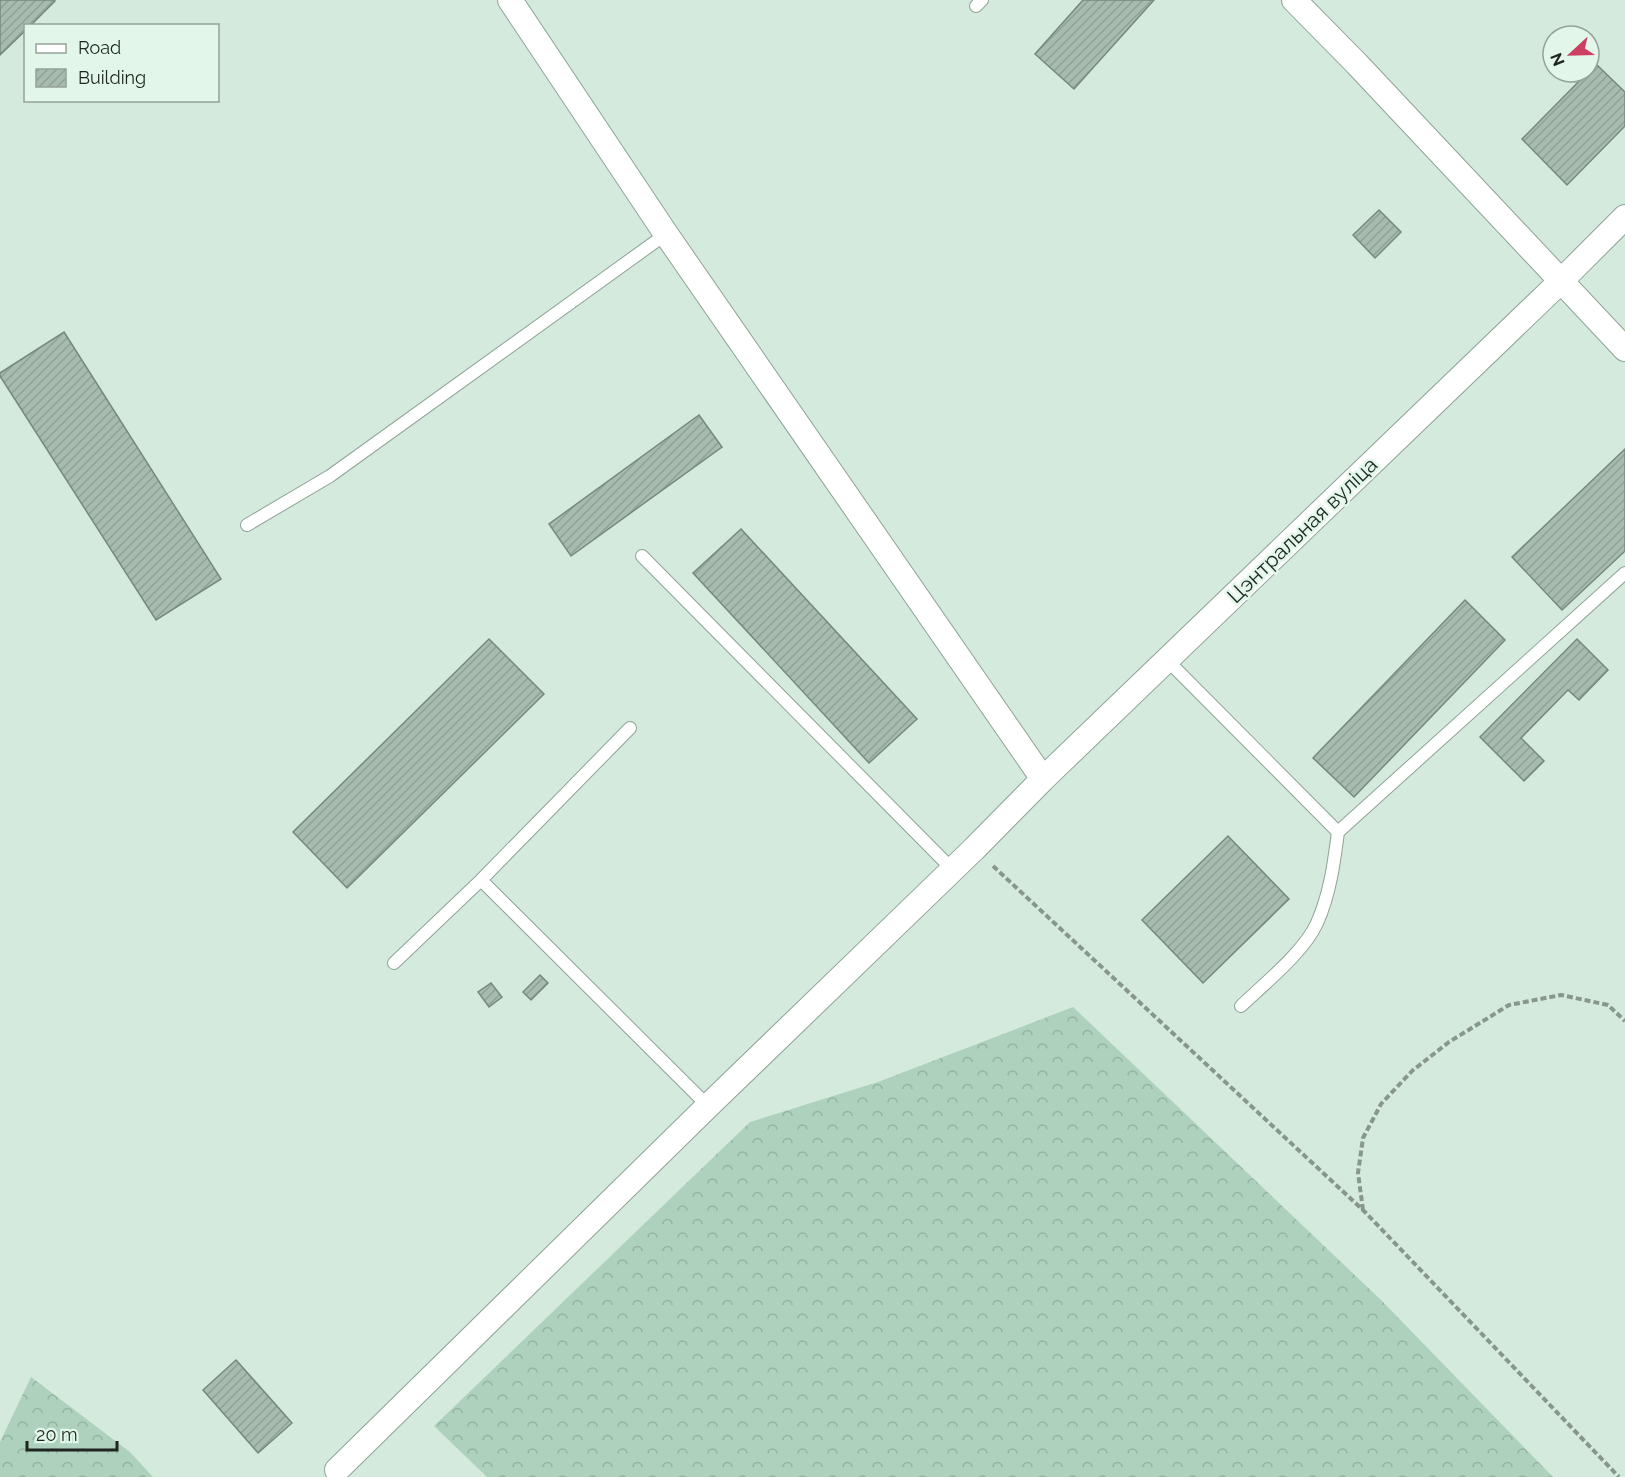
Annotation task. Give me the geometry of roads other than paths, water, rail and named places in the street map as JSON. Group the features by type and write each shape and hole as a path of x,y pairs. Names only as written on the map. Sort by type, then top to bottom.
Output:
{"street":[{"path":"510,0 666,234 1043,779"},
{"path":"1294,0 1625,349"},
{"name":"Цэнтральная вуліца","path":"333,1474 1043,779 1625,217"}],"lane":[{"path":"247,525 330,476 666,234"},
{"path":"642,556 952,869"},
{"path":"1241,1006 1294,956 1316,925 1332,879 1338,832 1625,573"},
{"path":"1167,660 1338,832"},
{"path":"394,963 482,880 630,728"},
{"path":"482,880 708,1106"}]}
